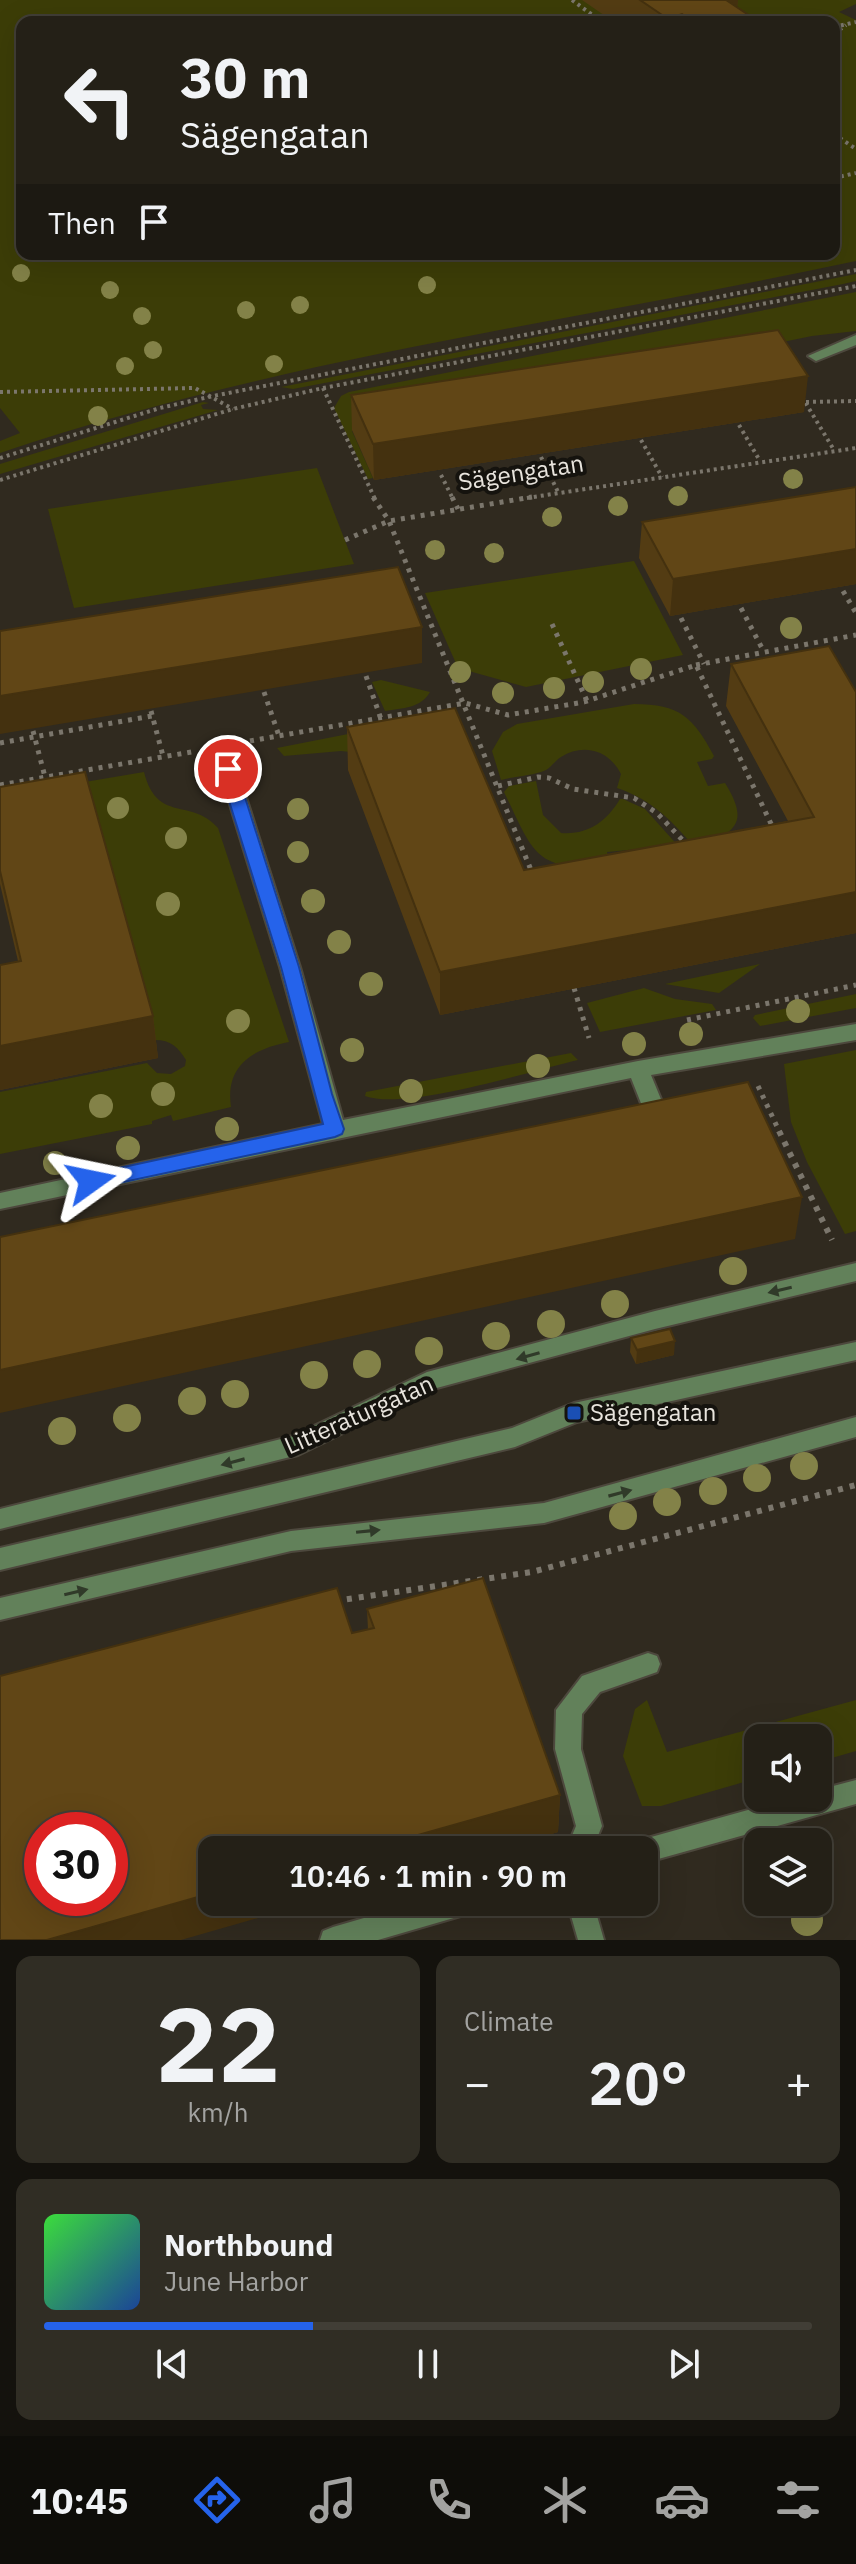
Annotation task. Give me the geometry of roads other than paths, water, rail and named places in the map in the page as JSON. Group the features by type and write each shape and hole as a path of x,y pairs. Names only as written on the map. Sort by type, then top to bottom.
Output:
{"street":[{"path":"816,356 856,340"},
{"path":"228,769 290,967 335,1129"},
{"path":"0,1201 335,1129 638,1069 743,1054 856,1032"},
{"path":"638,1069 667,1141"},
{"name":"Litteraturgatan","path":"0,1519 298,1445 427,1381 655,1320 856,1272"},
{"path":"0,1559 515,1437 574,1413 856,1351"},
{"path":"0,1609 291,1541 544,1513 856,1427"},
{"path":"585,1836 589,1826 568,1749 569,1710 591,1684 648,1664"},
{"path":"658,1847 856,1792"},
{"path":"333,1940 416,1916"},
{"path":"584,1916 591,1940"}],"place":[{"name":"Sägengatan","path":"574,1413"}]}
